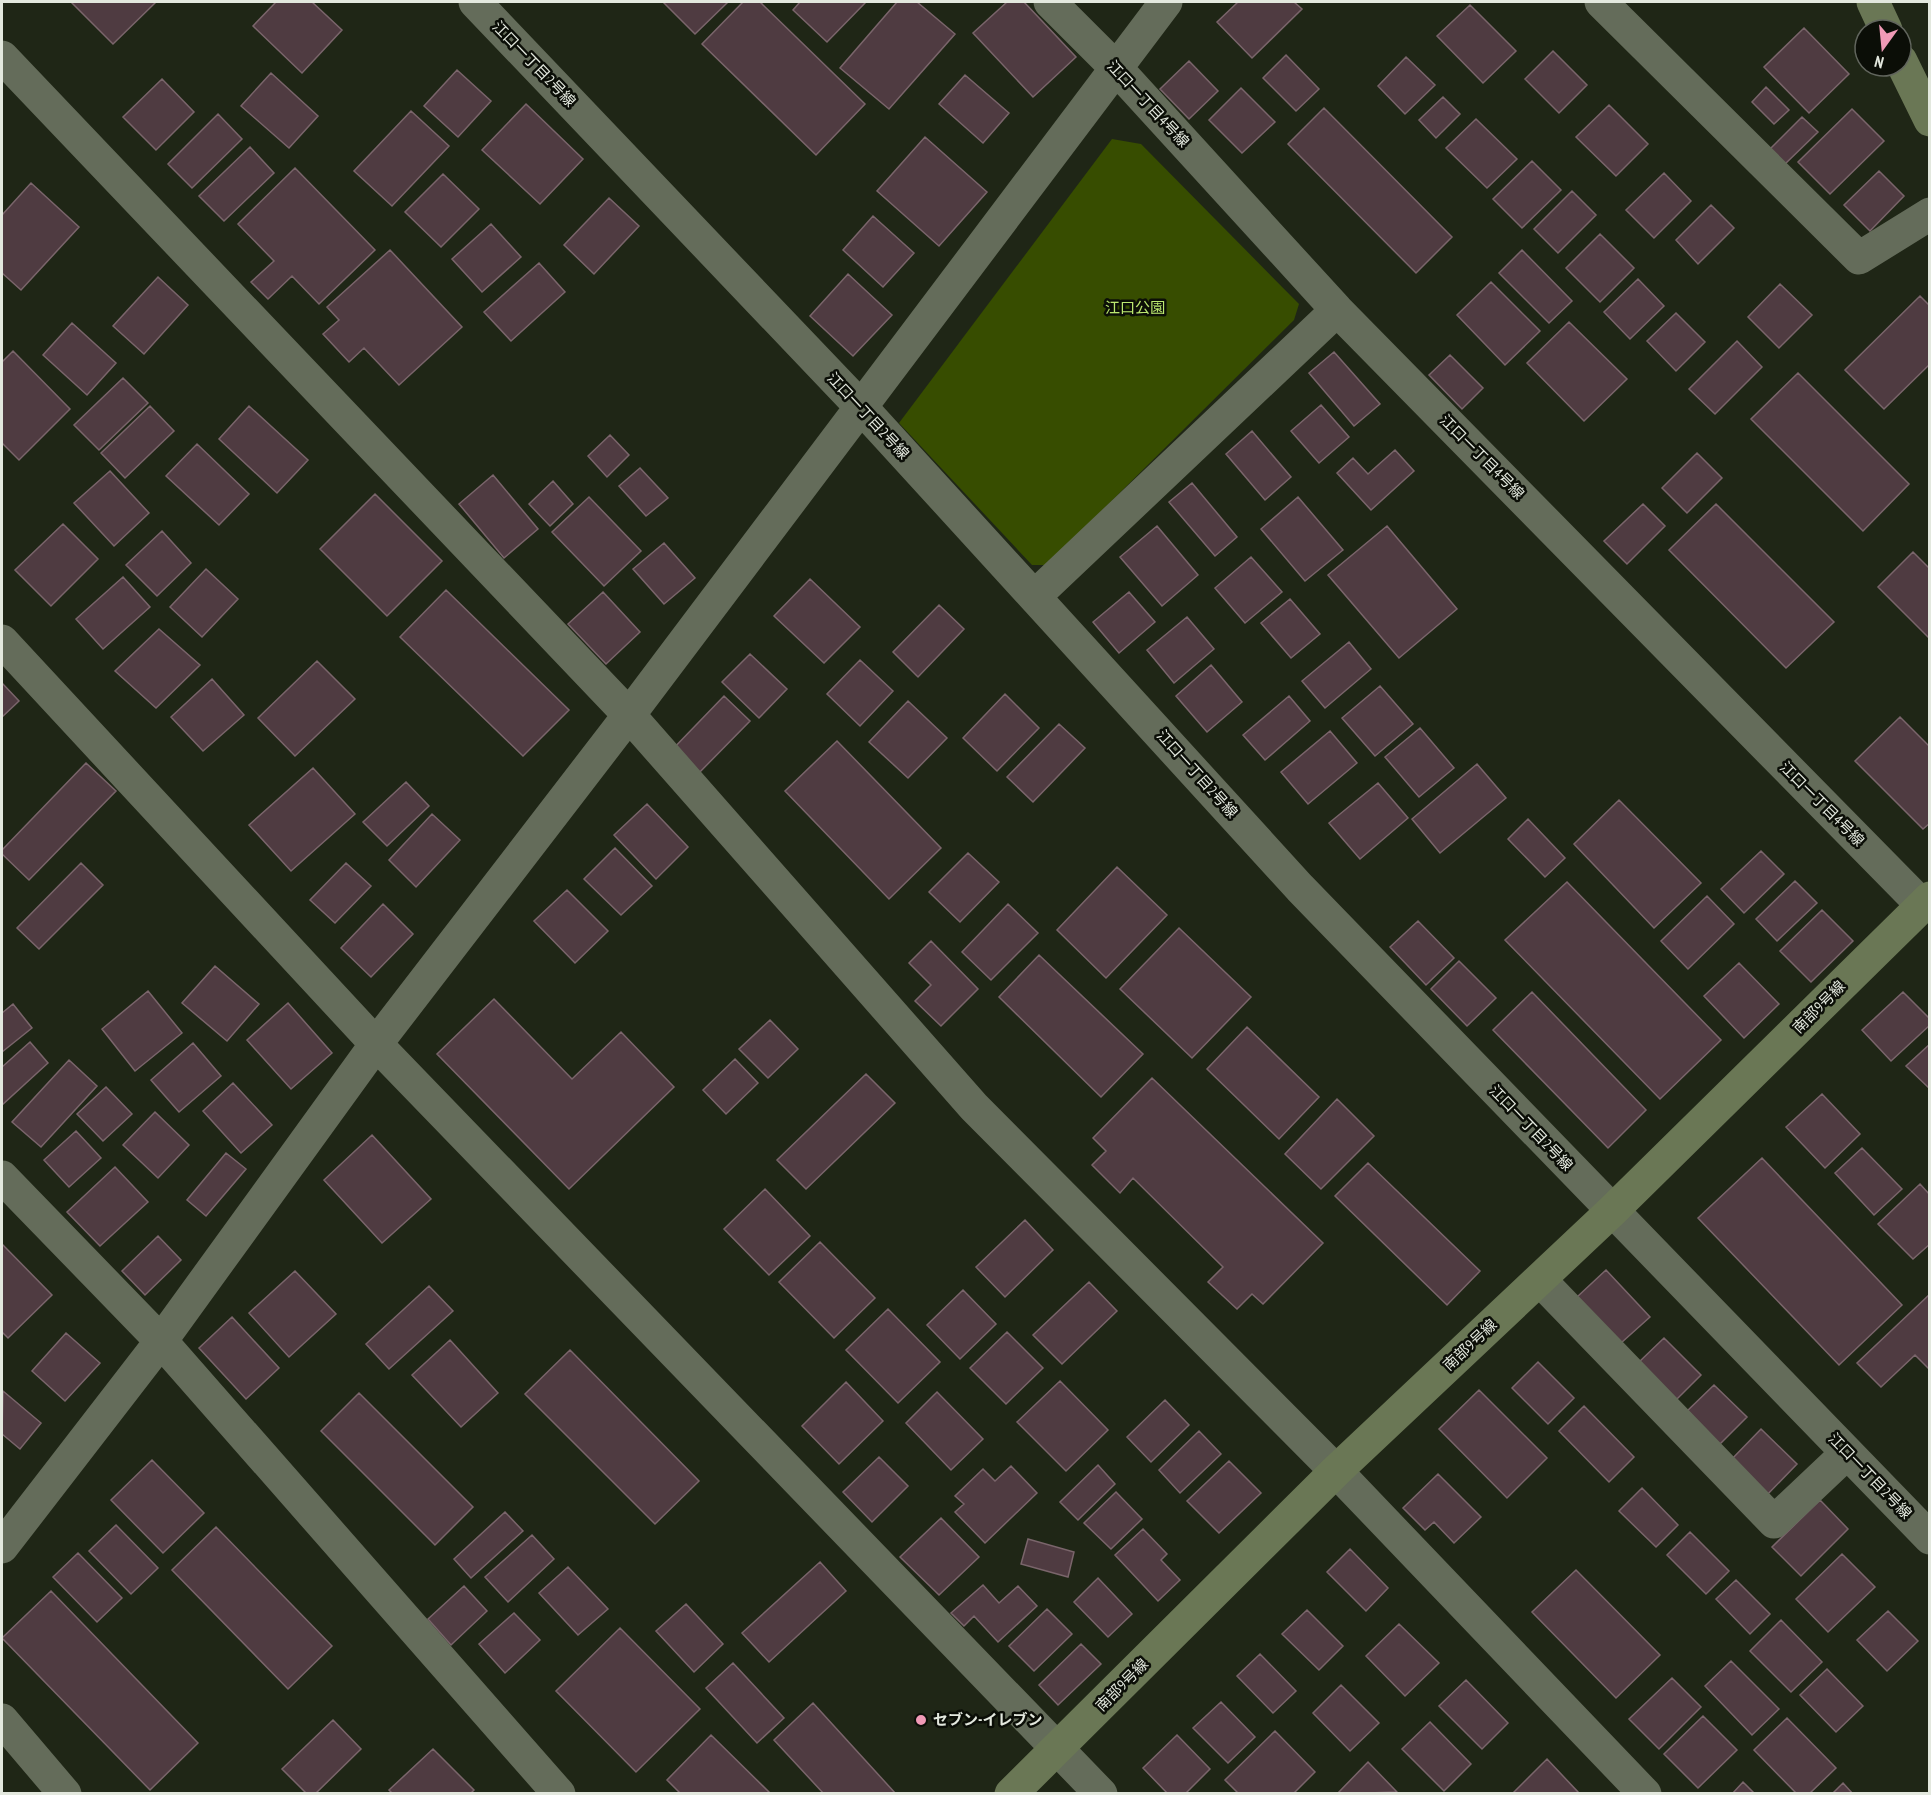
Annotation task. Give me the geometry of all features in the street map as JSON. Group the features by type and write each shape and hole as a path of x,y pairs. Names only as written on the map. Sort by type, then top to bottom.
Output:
{"street":[{"name":"江口一丁目2号線","path":"475,2 861,407 1300,888 1929,1538"},
{"name":"江口一丁目4号線","path":"1050,2 1116,68 1337,310 1926,902"},
{"path":"2,1547 161,1341 376,1044 629,715 1166,2"},
{"path":"1601,2 1859,258 1929,214"},
{"path":"1873,2 1880,18"},
{"path":"2,57 629,715 974,1107 1336,1471 1645,1794"},
{"path":"1909,78 1929,120"},
{"path":"1035,596 1337,310"},
{"path":"2,641 376,1044 1101,1794"},
{"name":"南部9号線","path":"1011,1794 1336,1471 1612,1211 1926,902"},
{"path":"2,1177 161,1341 559,1794"},
{"path":"1540,1280 1774,1522 1847,1453"},
{"path":"2,1720 65,1794"}],"green space":[{"name":"江口公園","path":"1112,139 1141,144 1299,304 1294,320 1047,565 1032,565 899,423"}],"building":[{"path":"71,2 156,2 113,44"},
{"path":"276,2 312,2 342,30 302,73 253,26"},
{"path":"663,2 728,2 695,34"},
{"path":"743,2 760,2 865,104 816,155 702,44"},
{"path":"800,2 866,2 827,42 793,10"},
{"path":"897,2 917,2 955,34 889,109 840,68"},
{"path":"1007,2 1024,2 1076,57 1033,97 973,33"},
{"path":"1238,2 1294,2 1302,9 1252,58 1217,22"},
{"path":"1470,5 1516,51 1483,83 1437,36"},
{"path":"1804,28 1849,74 1809,113 1764,67"},
{"path":"1553,51 1587,85 1559,113 1525,79"},
{"path":"1286,55 1319,89 1296,111 1263,78"},
{"path":"1406,57 1435,85 1405,114 1378,86"},
{"path":"1189,61 1218,91 1189,119 1160,89"},
{"path":"457,70 491,101 458,137 424,106"},
{"path":"271,73 318,116 289,148 241,106"},
{"path":"965,75 1009,113 983,143 939,104"},
{"path":"162,79 194,112 156,150 123,117"},
{"path":"1766,87 1789,110 1774,124 1752,102"},
{"path":"1241,88 1275,122 1242,153 1209,120"},
{"path":"1443,97 1460,114 1436,138 1419,120"},
{"path":"526,104 583,159 540,204 482,150"},
{"path":"1609,105 1648,144 1616,176 1576,137"},
{"path":"1324,108 1452,237 1416,273 1288,144"},
{"path":"1852,109 1884,141 1830,194 1798,162"},
{"path":"411,111 449,146 392,206 354,171"},
{"path":"218,114 242,139 192,188 168,164"},
{"path":"1802,117 1818,132 1784,165 1769,150"},
{"path":"1476,119 1517,159 1487,188 1446,148"},
{"path":"925,137 987,192 939,246 877,191"},
{"path":"250,147 274,173 224,221 199,196"},
{"path":"1532,161 1561,190 1522,228 1493,199"},
{"path":"295,168 375,250 319,304 292,276 268,299 251,282 274,261 238,224"},
{"path":"1879,171 1904,196 1870,231 1844,205"},
{"path":"1664,173 1691,201 1654,238 1626,210"},
{"path":"443,174 479,209 441,247 405,212"},
{"path":"31,183 79,227 21,290 2,273 2,215"},
{"path":"1572,191 1596,215 1558,253 1534,229"},
{"path":"609,198 639,226 594,274 564,245"},
{"path":"1711,205 1734,228 1698,264 1676,240"},
{"path":"873,216 914,253 883,287 843,250"},
{"path":"491,224 521,257 482,292 452,259"},
{"path":"1600,234 1634,268 1600,302 1566,268"},
{"path":"390,250 462,327 399,385 364,348 349,362 323,334 339,320 327,307"},
{"path":"1522,250 1572,301 1549,323 1499,273"},
{"path":"539,263 565,292 511,341 484,312"},
{"path":"848,274 892,315 853,356 810,316"},
{"path":"158,277 188,305 144,354 113,326"},
{"path":"1638,279 1664,306 1630,339 1604,312"},
{"path":"1491,282 1540,331 1505,365 1457,315"},
{"path":"1780,284 1812,315 1779,348 1748,317"},
{"path":"1920,296 1930,306 1930,364 1884,409 1845,370"},
{"path":"1676,313 1705,342 1676,371 1647,341"},
{"path":"1569,322 1627,379 1584,421 1527,363"},
{"path":"72,323 116,363 87,395 43,355"},
{"path":"1737,341 1762,367 1715,414 1689,389"},
{"path":"13,351 70,409 19,460 2,443 2,362"},
{"path":"1334,352 1380,404 1354,426 1309,373"},
{"path":"1450,355 1483,388 1462,409 1429,375"},
{"path":"1798,373 1909,484 1863,531 1751,419"},
{"path":"123,378 148,403 99,450 74,425"},
{"path":"1321,405 1349,437 1319,463 1291,431"},
{"path":"150,406 174,431 125,478 101,453"},
{"path":"249,406 308,460 277,493 219,439"},
{"path":"1252,431 1291,477 1265,500 1226,454"},
{"path":"610,435 629,455 607,477 588,456"},
{"path":"197,444 249,494 219,525 166,476"},
{"path":"1395,450 1414,471 1371,510 1337,473 1353,458 1368,474"},
{"path":"1697,453 1722,478 1687,513 1662,488"},
{"path":"640,468 668,498 646,516 619,486"},
{"path":"110,471 149,513 114,546 74,503"},
{"path":"493,475 538,529 504,558 459,504"},
{"path":"553,481 573,504 550,526 529,504"},
{"path":"1192,483 1237,537 1215,556 1169,502"},
{"path":"375,494 442,561 387,616 320,549"},
{"path":"589,497 641,551 604,586 552,532"},
{"path":"1298,497 1343,550 1305,581 1261,529"},
{"path":"1643,504 1665,526 1627,564 1604,541"},
{"path":"1716,504 1834,622 1786,668 1669,550"},
{"path":"63,524 98,559 51,606 15,570"},
{"path":"1157,526 1198,575 1162,606 1120,557"},
{"path":"1387,526 1457,609 1399,658 1328,575"},
{"path":"162,531 191,563 157,596 126,565"},
{"path":"664,543 695,578 664,604 633,569"},
{"path":"1913,552 1930,569 1930,639 1878,587"},
{"path":"1251,557 1282,592 1245,623 1215,588"},
{"path":"206,569 238,599 202,637 170,607"},
{"path":"123,577 150,607 103,649 76,619"},
{"path":"810,579 860,627 824,663 774,616"},
{"path":"446,590 569,710 523,756 400,637"},
{"path":"603,592 640,632 606,664 568,624"},
{"path":"1129,592 1155,622 1119,653 1093,622"},
{"path":"1290,599 1320,634 1291,658 1261,623"},
{"path":"939,605 964,629 918,677 893,652"},
{"path":"1187,617 1214,649 1174,683 1147,650"},
{"path":"159,629 200,665 156,708 115,671"},
{"path":"1349,642 1371,669 1325,708 1302,681"},
{"path":"750,654 787,689 759,718 722,682"},
{"path":"860,660 893,691 860,726 827,694"},
{"path":"317,661 355,699 295,756 258,718"},
{"path":"1211,665 1242,702 1207,732 1176,696"},
{"path":"212,679 244,715 203,751 171,717"},
{"path":"2,683 19,701 2,717"},
{"path":"1380,686 1413,724 1375,756 1342,718"},
{"path":"1005,694 1039,728 997,771 963,738"},
{"path":"724,696 750,721 695,777 669,753"},
{"path":"1289,696 1310,721 1265,760 1243,735"},
{"path":"908,701 947,738 908,778 869,742"},
{"path":"1900,717 1930,747 1930,823 1923,829 1855,761"},
{"path":"1059,724 1085,748 1033,802 1007,777"},
{"path":"1420,728 1454,768 1419,797 1385,757"},
{"path":"1330,731 1357,763 1308,804 1281,772"},
{"path":"837,741 941,848 889,899 785,791"},
{"path":"86,763 116,791 29,880 2,854 2,850"},
{"path":"1477,764 1506,798 1440,853 1412,819"},
{"path":"313,768 355,814 291,871 249,825"},
{"path":"406,782 429,806 387,846 363,822"},
{"path":"1378,783 1408,818 1360,859 1329,823"},
{"path":"1619,800 1701,883 1654,928 1574,844"},
{"path":"647,804 688,847 656,879 614,835"},
{"path":"432,814 460,840 416,887 389,860"},
{"path":"1528,819 1565,858 1545,877 1508,839"},
{"path":"615,848 652,886 621,915 584,879"},
{"path":"1761,851 1784,874 1744,913 1721,889"},
{"path":"968,853 999,882 960,922 929,892"},
{"path":"81,863 103,885 39,949 17,928"},
{"path":"346,863 371,886 335,923 310,900"},
{"path":"1117,867 1167,915 1106,978 1057,930"},
{"path":"1795,881 1817,903 1777,941 1756,919"},
{"path":"1567,882 1721,1040 1660,1099 1505,940"},
{"path":"567,890 608,931 575,963 534,921"},
{"path":"1707,896 1734,924 1688,969 1661,941"},
{"path":"383,904 413,934 371,977 341,948"},
{"path":"1008,904 1038,933 991,980 962,952"},
{"path":"1822,910 1853,941 1811,982 1780,951"},
{"path":"1418,921 1454,958 1426,985 1390,947"},
{"path":"1179,928 1251,997 1192,1058 1120,989"},
{"path":"931,941 978,989 941,1026 915,1001 931,985 909,963"},
{"path":"1039,955 1143,1054 1101,1097 999,997"},
{"path":"1459,961 1496,998 1467,1026 1431,989"},
{"path":"1739,963 1779,1004 1744,1038 1704,996"},
{"path":"215,966 259,1004 227,1041 182,1003"},
{"path":"148,991 182,1033 135,1071 102,1029"},
{"path":"1532,992 1646,1110 1608,1148 1493,1030"},
{"path":"1903,992 1930,1019 1930,1025 1891,1061 1862,1030"},
{"path":"494,999 572,1079 621,1032 674,1087 569,1189 437,1054"},
{"path":"288,1003 332,1053 291,1089 247,1040"},
{"path":"13,1004 32,1028 2,1052 2,1013"},
{"path":"770,1020 798,1049 768,1078 739,1049"},
{"path":"1247,1027 1319,1097 1279,1139 1207,1069"},
{"path":"30,1042 48,1063 2,1105 2,1067"},
{"path":"193,1043 221,1076 179,1112 151,1080"},
{"path":"1930,1044 1930,1089 1906,1066"},
{"path":"735,1059 758,1083 726,1114 703,1090"},
{"path":"69,1060 97,1086 41,1147 12,1122"},
{"path":"866,1074 895,1103 806,1189 777,1160"},
{"path":"1152,1078 1323,1243 1263,1304 1252,1294 1237,1309 1208,1282 1223,1267 1133,1178 1120,1193 1092,1165 1106,1151 1093,1138"},
{"path":"233,1083 272,1125 241,1153 203,1111"},
{"path":"106,1087 132,1114 103,1141 77,1114"},
{"path":"1822,1094 1860,1134 1825,1168 1786,1127"},
{"path":"1337,1099 1374,1136 1321,1189 1285,1154"},
{"path":"155,1112 189,1145 158,1178 123,1145"},
{"path":"76,1131 101,1158 69,1187 44,1160"},
{"path":"372,1135 431,1199 382,1243 324,1180"},
{"path":"1862,1148 1902,1189 1874,1215 1835,1173"},
{"path":"226,1153 246,1169 206,1216 187,1200"},
{"path":"1762,1158 1902,1305 1839,1365 1698,1218"},
{"path":"1368,1163 1480,1271 1447,1305 1335,1196"},
{"path":"115,1167 148,1202 100,1246 67,1212"},
{"path":"1920,1184 1930,1195 1930,1244 1913,1259 1878,1224"},
{"path":"765,1189 810,1236 769,1275 724,1229"},
{"path":"1025,1220 1053,1250 1005,1297 976,1267"},
{"path":"158,1236 181,1260 145,1295 122,1271"},
{"path":"820,1242 875,1298 834,1338 779,1282"},
{"path":"2,1244 52,1295 8,1338 2,1332"},
{"path":"1606,1270 1650,1317 1621,1343 1577,1297"},
{"path":"295,1271 336,1314 289,1357 249,1313"},
{"path":"1089,1282 1117,1311 1062,1364 1033,1335"},
{"path":"429,1286 453,1311 389,1369 366,1344"},
{"path":"963,1290 996,1324 960,1359 927,1325"},
{"path":"1930,1294 1930,1370 1915,1355 1881,1387 1857,1363"},
{"path":"888,1309 940,1362 898,1403 846,1350"},
{"path":"232,1317 279,1368 246,1399 199,1348"},
{"path":"1007,1332 1043,1368 1006,1404 970,1368"},
{"path":"66,1333 100,1363 65,1401 32,1371"},
{"path":"1664,1338 1701,1375 1675,1401 1638,1363"},
{"path":"450,1340 498,1393 461,1427 412,1375"},
{"path":"570,1350 699,1481 655,1524 525,1394"},
{"path":"1538,1362 1574,1398 1548,1424 1512,1388"},
{"path":"1060,1381 1108,1430 1066,1471 1017,1422"},
{"path":"846,1382 883,1421 839,1464 802,1426"},
{"path":"1714,1385 1747,1417 1717,1447 1684,1414"},
{"path":"1479,1390 1547,1458 1507,1498 1439,1429"},
{"path":"3,1391 41,1423 20,1449 2,1434"},
{"path":"937,1392 983,1439 951,1470 906,1423"},
{"path":"359,1393 473,1507 435,1545 321,1431"},
{"path":"1165,1400 1189,1425 1151,1462 1127,1437"},
{"path":"1584,1406 1634,1457 1609,1482 1559,1431"},
{"path":"1761,1429 1797,1464 1765,1497 1729,1462"},
{"path":"1199,1431 1221,1454 1180,1493 1159,1470"},
{"path":"879,1457 908,1486 872,1522 843,1492"},
{"path":"152,1460 204,1513 163,1553 111,1500"},
{"path":"1229,1461 1261,1493 1219,1533 1187,1501"},
{"path":"1098,1465 1115,1484 1078,1520 1060,1502"},
{"path":"1011,1466 1037,1493 985,1543 955,1512 964,1504 955,1496 983,1469 995,1481"},
{"path":"1438,1474 1481,1517 1454,1543 1434,1522 1425,1530 1403,1508"},
{"path":"1642,1488 1678,1525 1656,1547 1619,1511"},
{"path":"1116,1492 1142,1519 1111,1549 1084,1523"},
{"path":"1820,1500 1848,1529 1801,1576 1772,1547"},
{"path":"505,1512 523,1531 471,1578 454,1559"},
{"path":"941,1518 979,1557 939,1595 900,1557"},
{"path":"116,1525 158,1568 131,1594 89,1551"},
{"path":"216,1527 332,1646 288,1689 172,1570"},
{"path":"1143,1529 1167,1554 1161,1560 1180,1580 1158,1601 1115,1555"},
{"path":"1690,1532 1729,1571 1706,1594 1667,1555"},
{"path":"532,1535 554,1559 508,1602 485,1577"},
{"path":"1028,1539 1074,1552 1068,1577 1021,1564"},
{"path":"1350,1549 1388,1588 1366,1611 1327,1572"},
{"path":"78,1553 122,1598 97,1622 53,1577"},
{"path":"1842,1554 1875,1587 1828,1632 1796,1599"},
{"path":"820,1562 846,1591 769,1662 742,1633"},
{"path":"568,1567 608,1609 578,1635 539,1593"},
{"path":"1576,1570 1660,1655 1616,1698 1532,1612"},
{"path":"1098,1578 1132,1614 1108,1637 1074,1602"},
{"path":"1736,1580 1770,1614 1750,1634 1716,1599"},
{"path":"983,1585 999,1603 1018,1586 1037,1606 998,1642 974,1616 964,1626 951,1613"},
{"path":"464,1586 487,1611 451,1645 428,1619"},
{"path":"51,1591 198,1743 150,1790 2,1638"},
{"path":"686,1604 723,1644 694,1672 656,1631"},
{"path":"1047,1609 1072,1634 1034,1671 1009,1646"},
{"path":"1307,1610 1343,1646 1319,1670 1282,1634"},
{"path":"1888,1611 1918,1641 1887,1671 1857,1640"},
{"path":"514,1613 540,1640 505,1673 479,1644"},
{"path":"1781,1620 1822,1662 1791,1692 1750,1651"},
{"path":"1399,1624 1439,1663 1405,1696 1366,1656"},
{"path":"620,1628 700,1709 636,1772 556,1691"},
{"path":"1081,1644 1101,1664 1058,1705 1039,1685"},
{"path":"1260,1654 1296,1691 1273,1713 1237,1676"},
{"path":"1731,1661 1779,1709 1752,1735 1705,1686"},
{"path":"733,1663 784,1718 757,1743 706,1688"},
{"path":"1827,1669 1863,1706 1836,1732 1800,1695"},
{"path":"1672,1678 1701,1707 1659,1749 1629,1719"},
{"path":"1466,1680 1508,1723 1482,1749 1439,1706"},
{"path":"1341,1685 1379,1723 1350,1751 1313,1713"},
{"path":"1221,1702 1255,1737 1228,1763 1193,1728"},
{"path":"813,1703 896,1794 824,1794 774,1740"},
{"path":"1703,1716 1737,1750 1698,1788 1664,1754"},
{"path":"1787,1718 1836,1768 1809,1794 1797,1794 1754,1750"},
{"path":"333,1720 361,1749 315,1794 307,1794 282,1769"},
{"path":"1430,1722 1471,1764 1444,1791 1402,1749"},
{"path":"1275,1731 1315,1772 1293,1794 1239,1794 1225,1780"},
{"path":"711,1735 771,1794 681,1794 667,1780"},
{"path":"1177,1735 1210,1769 1185,1794 1168,1794 1143,1768"},
{"path":"433,1749 474,1790 470,1794 393,1794 389,1790"},
{"path":"1547,1759 1578,1792 1577,1794 1512,1794"},
{"path":"1368,1762 1397,1792 1337,1794"},
{"path":"1743,1782 1755,1794 1732,1794"},
{"path":"1843,1783 1853,1794 1832,1794"}],"place":[{"name":"セブン-イレブン","path":"921,1720"}]}
